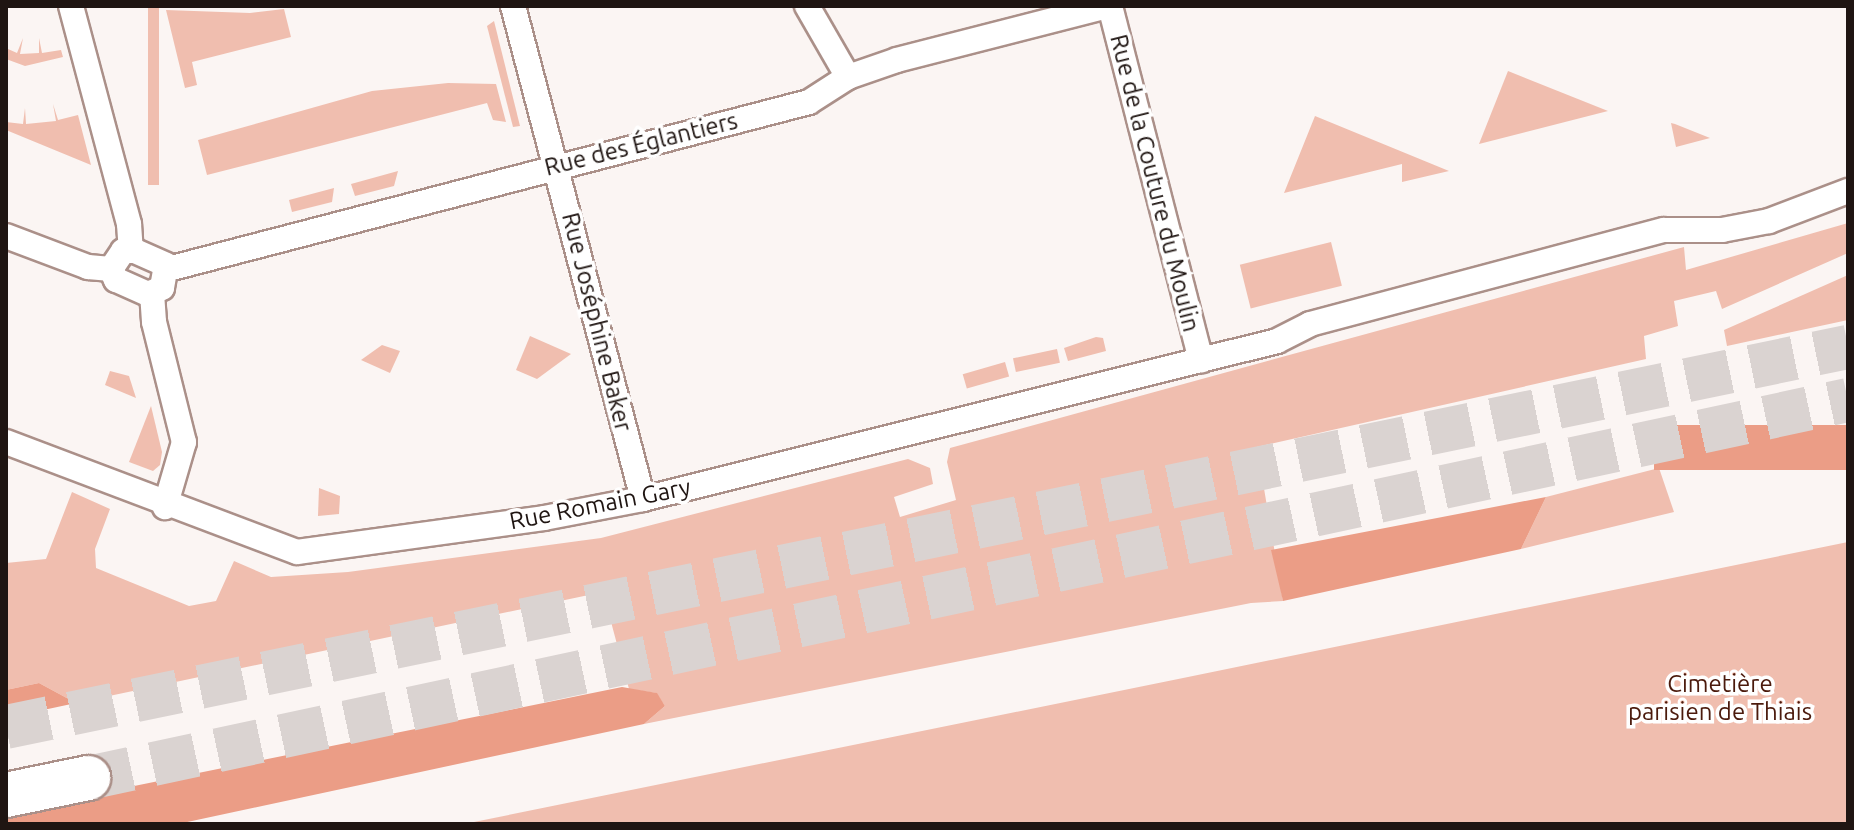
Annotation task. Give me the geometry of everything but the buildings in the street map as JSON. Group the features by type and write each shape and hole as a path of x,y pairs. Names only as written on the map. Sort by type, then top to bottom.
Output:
{"highway":[{"path":"6,795 88,778"}],"street":[{"path":"71,6 129,224 131,250"},
{"name":"Rue Joséphine Baker","path":"513,6 543,133 557,167 643,499"},
{"path":"807,6 848,77"},
{"name":"Rue des Églantiers","path":"168,269 809,102 848,77 1109,6"},
{"name":"Rue de la Couture du Moulin","path":"1109,6 1201,360"},
{"name":"Rue Romain Gary","path":"6,442 165,507 297,552 544,518 643,499 1277,341 1310,324 1664,230 1722,230 1769,221 1848,191"},
{"path":"6,236 88,267 111,269 122,284 152,293 162,288 168,269 131,250 120,253 111,269"},
{"path":"152,293 154,322 184,442 165,507"}],"green space":[{"path":"148,6 159,6 159,185 148,185"},
{"path":"284,9 291,37 192,62 197,85 185,88 166,10 250,13"},
{"path":"494,21 520,126 513,127 487,26"},
{"path":"23,38 20,54 39,53 39,38 42,53 61,50 63,57 25,66 6,59 8,49 17,53"},
{"path":"1508,71 1608,111 1479,144"},
{"path":"448,83 496,84 506,122 493,120 487,103 207,175 198,140 372,91"},
{"path":"53,104 58,120 78,115 91,165 6,130 6,122 23,124 25,108 26,124 56,121"},
{"path":"1315,116 1449,171 1402,182 1402,164 1284,193"},
{"path":"1671,123 1675,124 1710,138 1676,147"},
{"path":"398,171 394,186 355,196 351,184"},
{"path":"334,188 332,202 292,212 289,200"},
{"path":"1848,223 1848,253 1722,309 1716,291 1674,301 1678,326 1644,336 1646,359 1257,447 1283,601 1251,603 644,724 665,706 656,693 629,689 603,592 76,703 39,683 6,690 6,563 46,559 72,492 110,509 95,549 96,568 189,606 216,601 234,561 271,577 348,572 601,538 908,459 930,468 933,484 894,497 900,517 956,500 947,462 950,448 1684,247 1686,270"},
{"path":"1331,242 1342,286 1251,308 1240,265"},
{"path":"1848,275 1848,320 1727,346 1724,330"},
{"path":"530,336 571,354 537,379 516,370"},
{"path":"1096,337 1103,338 1106,351 1068,361 1064,348"},
{"path":"382,345 400,351 390,373 361,360"},
{"path":"1057,349 1060,363 1016,372 1013,358"},
{"path":"1005,362 1009,376 967,389 963,374"},
{"path":"110,371 129,376 136,398 105,385"},
{"path":"151,406 162,452 160,465 153,471 129,462"},
{"path":"1659,468 1674,512 1521,549 1546,497"},
{"path":"319,488 340,496 339,514 318,516"},
{"name":"Cimetière parisien de Thiais","path":"1848,542 1848,824 464,824 1188,677"}],"shaded area":[{"path":"1654,425 1848,425 1848,470 1654,470"},
{"path":"1546,497 1521,549 1283,601 1271,550"},
{"path":"39,683 76,703 6,718 6,690"},
{"path":"622,687 657,693 665,706 644,724 178,824 6,824 6,812"}],"tunnel":[{"path":"6,727 1848,347"},
{"path":"88,778 1848,400"}]}
